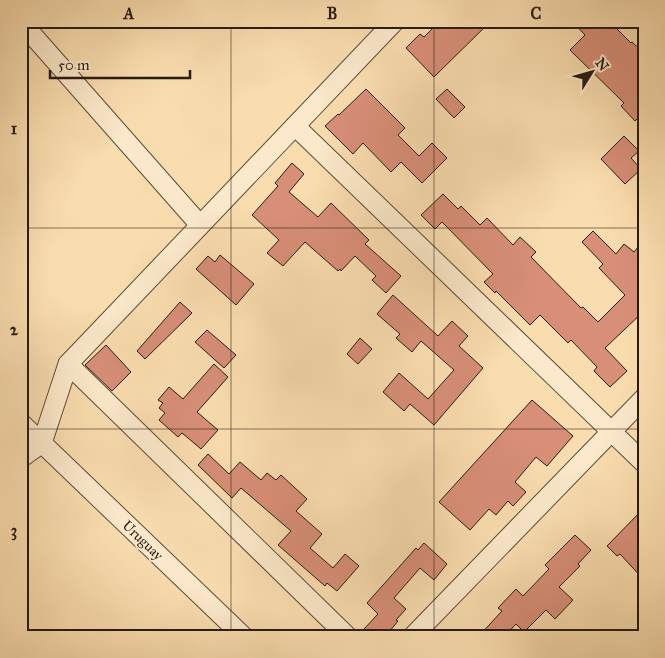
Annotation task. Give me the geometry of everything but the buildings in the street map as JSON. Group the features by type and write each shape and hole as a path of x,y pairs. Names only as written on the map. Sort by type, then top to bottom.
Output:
{"street":[{"path":"21,458 42,443 68,364 395,21"},
{"path":"21,22 200,225"},
{"path":"295,126 644,463"},
{"path":"68,364 348,637"},
{"path":"412,637 644,398"},
{"name":"Uruguay","path":"21,423 244,637"}]}
